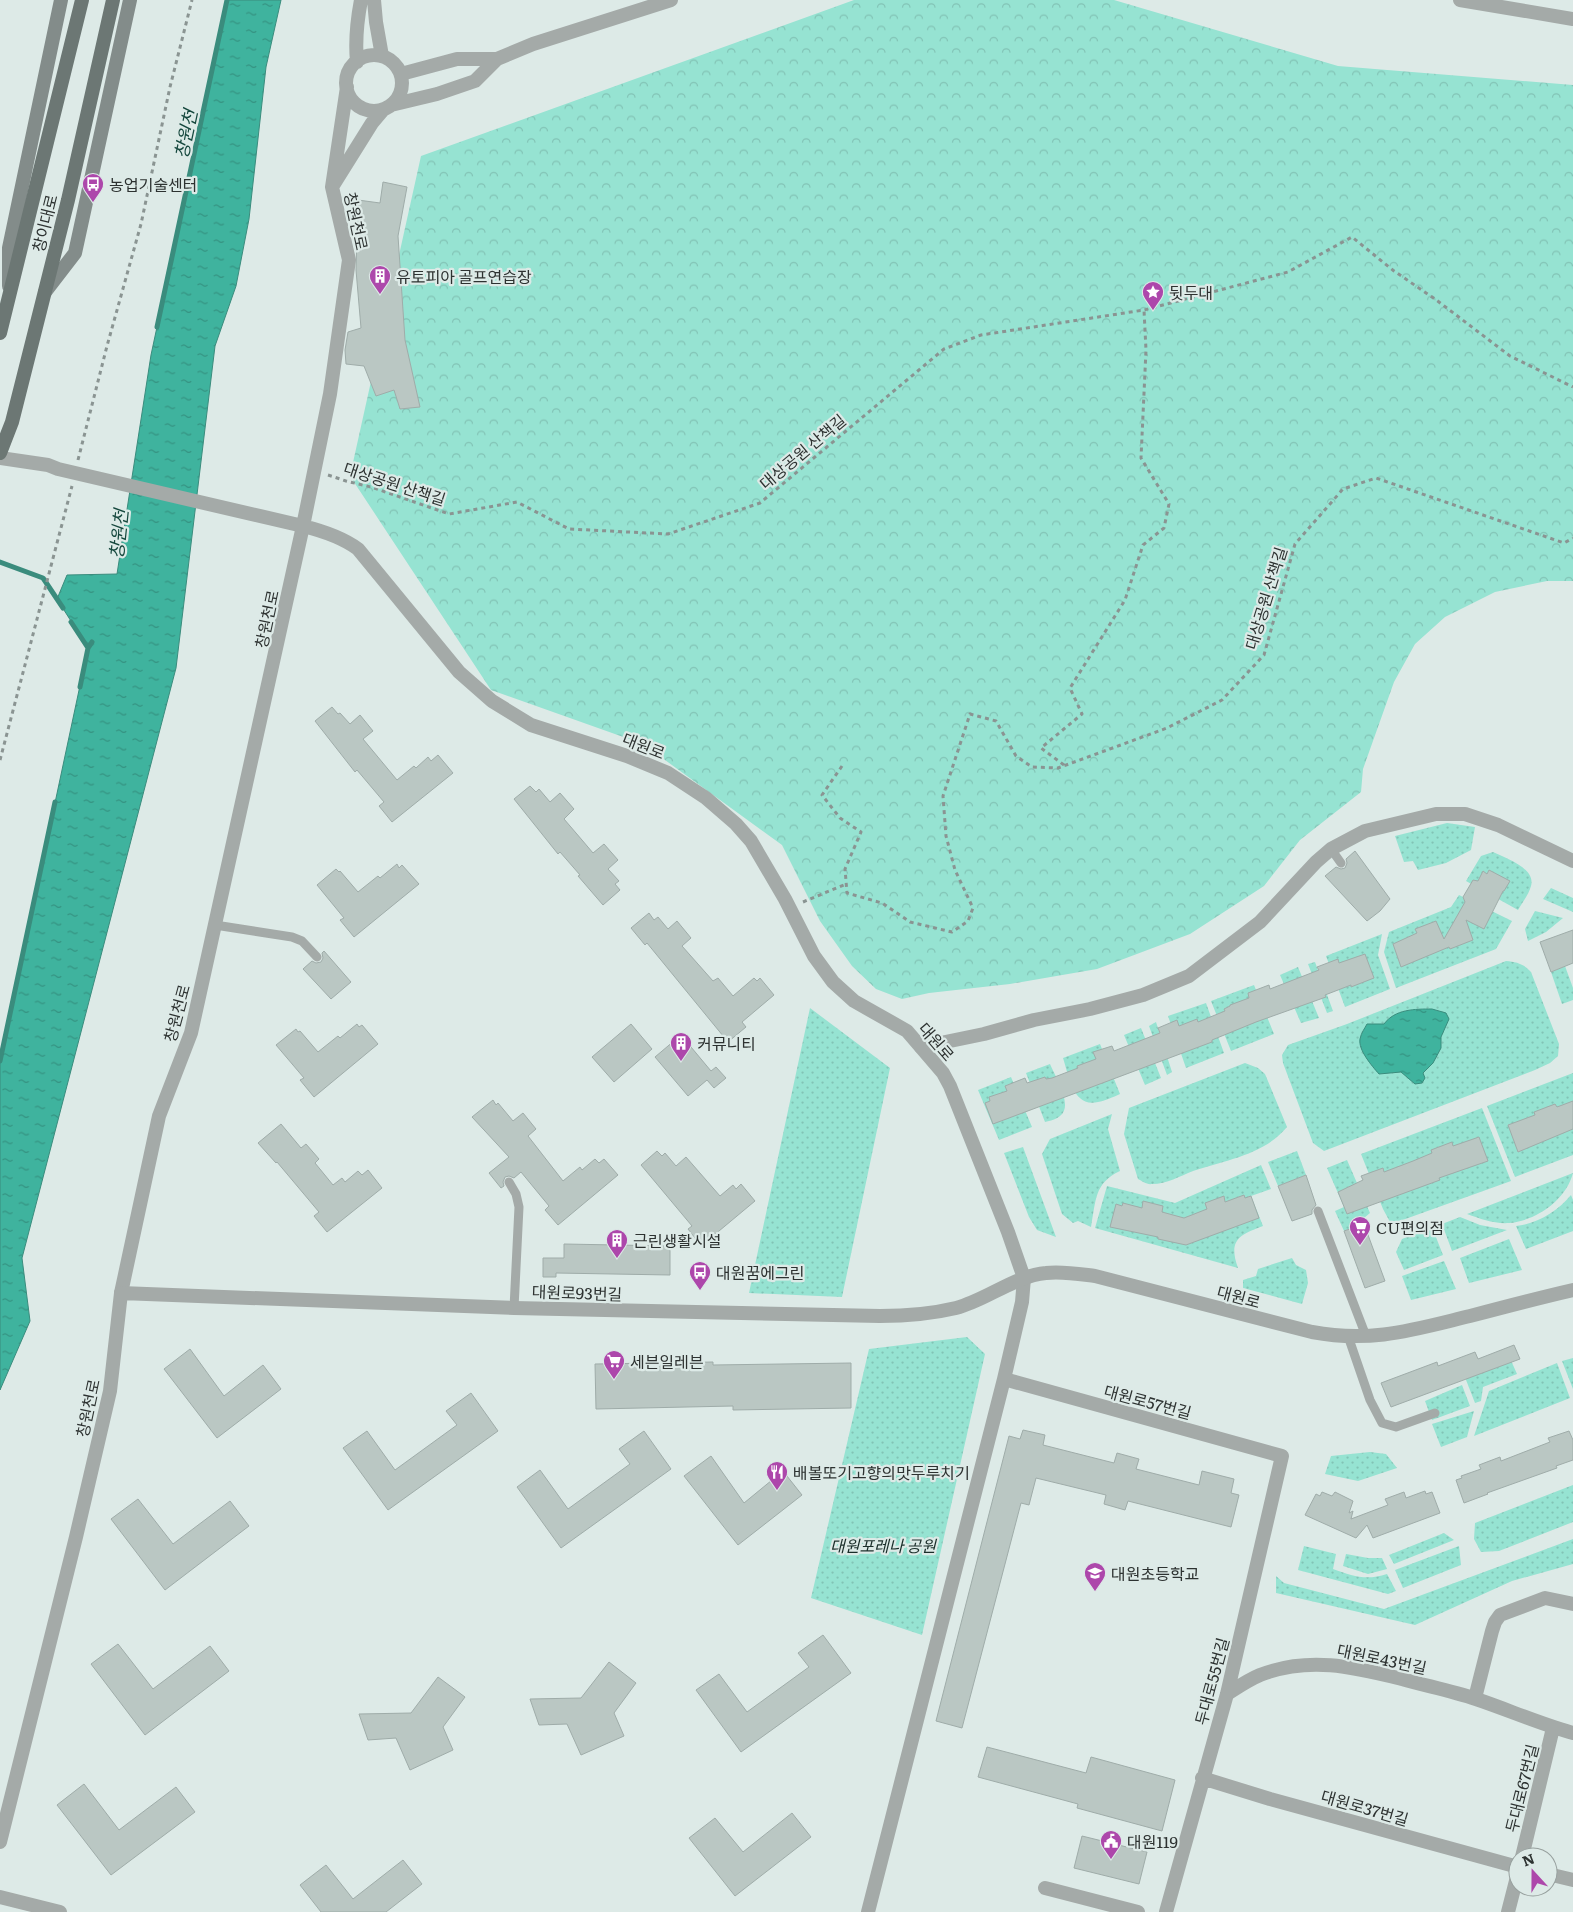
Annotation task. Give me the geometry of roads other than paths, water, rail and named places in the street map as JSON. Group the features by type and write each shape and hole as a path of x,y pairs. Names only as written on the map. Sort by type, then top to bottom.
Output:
{"main road":[{"path":"9,293 9,248 61,0"},
{"name":"창이대로","path":"0,333 82,0"},
{"name":"창이대로","path":"0,453 12,422 68,200 113,0"},
{"path":"44,292 75,253 130,0"}],"street":[{"path":"357,62 358,17 362,0"},
{"path":"374,0 382,56"},
{"path":"347,87 355,104 364,109 373,111 387,108 475,81 497,59 533,44 670,0"},
{"path":"1460,0 1573,19"},
{"path":"382,56 390,60 401,74 401,91 398,99 372,123 332,187 347,78 351,68 364,57 382,56"},
{"path":"401,74 457,59 497,59"},
{"name":"창원천로","path":"0,1842 76,1537 110,1391 121,1293 159,1116 191,1033 316,471 330,394 349,260 332,187"},
{"name":"대원로","path":"0,458 48,465 58,470 325,532 358,549 458,672 492,702 531,725 627,756 668,773 706,798 736,824 751,841 790,908 814,956 833,982 854,1002 907,1031 942,1073 950,1086 1001,1213 1024,1278 1044,1273 1063,1272 1095,1276 1286,1326 1348,1336 1403,1332 1573,1290"},
{"path":"921,1047 984,1034 1034,1020 1143,995 1189,976 1260,922 1316,862 1331,849 1365,831 1436,814 1465,814 1498,824 1573,861"},
{"path":"868,1912 1004,1379 1022,1302 1024,1278"},
{"name":"대원로93번길","path":"121,1293 514,1308 908,1316 958,1308 1024,1278"},
{"name":"대원로57번길","path":"1004,1379 1282,1456"},
{"name":"두대로55번길","path":"1166,1912 1227,1694 1282,1456"},
{"path":"1475,1698 1492,1631 1495,1622 1500,1616 1545,1598 1573,1604"},
{"name":"대원로43번길","path":"1227,1694 1250,1680 1273,1671 1307,1665 1331,1664 1358,1668 1475,1698 1553,1728 1573,1733"},
{"name":"두대로67번길","path":"1524,1847 1553,1728"},
{"name":"대원로37번길","path":"1202,1778 1508,1864"},
{"path":"1558,1876 1573,1880"},
{"path":"1045,1888 1138,1912"},
{"path":"0,1897 60,1912"},
{"path":"1508,1912 1512,1897"}],"lane":[{"path":"1331,849 1341,863"},
{"path":"215,925 292,937 302,942 317,958"},
{"path":"509,1182 516,1194 519,1207 514,1308"},
{"path":"1318,1212 1366,1336"},
{"path":"1348,1336 1370,1400 1382,1423 1396,1427 1435,1413"}],"water":[{"path":"227,0 281,0 266,67 249,219 236,286 215,346 176,668 22,1258 30,1321 0,1390 0,1061 88,648 57,599 67,575 117,574 151,355"},
{"path":"1432,1009 1446,1013 1449,1019 1441,1037 1441,1048 1433,1063 1423,1073 1425,1078 1422,1083 1415,1084 1401,1072 1379,1074 1366,1058 1361,1048 1361,1035 1367,1024 1384,1024 1394,1015 1406,1011"}],"waterway":[{"name":"창원천","path":"157,327 227,0"},
{"path":"0,562 43,578 63,608"},
{"path":"71,622 88,648"},
{"name":"창원천","path":"80,687 88,648 92,642"},
{"name":"창원천","path":"0,1061 55,802"}],"place":[{"name":"농업기술센터","path":"93,203"},
{"name":"유토피아 골프연습장","path":"380,295"},
{"name":"뒷두대","path":"1153,311"},
{"name":"커뮤니티","path":"681,1062"},
{"name":"CU편의점","path":"1360,1246"},
{"name":"근린생활시설","path":"617,1259"},
{"name":"대원꿈에그린","path":"700,1291"},
{"name":"세븐일레븐","path":"614,1380"},
{"name":"배볼또기고향의맛두루치기","path":"777,1491"},
{"name":"대원초등학교","path":"1095,1592"},
{"name":"대원119","path":"1111,1860"}],"park label":[{"name":"대원포레나 공원","path":"883,1545"}]}
